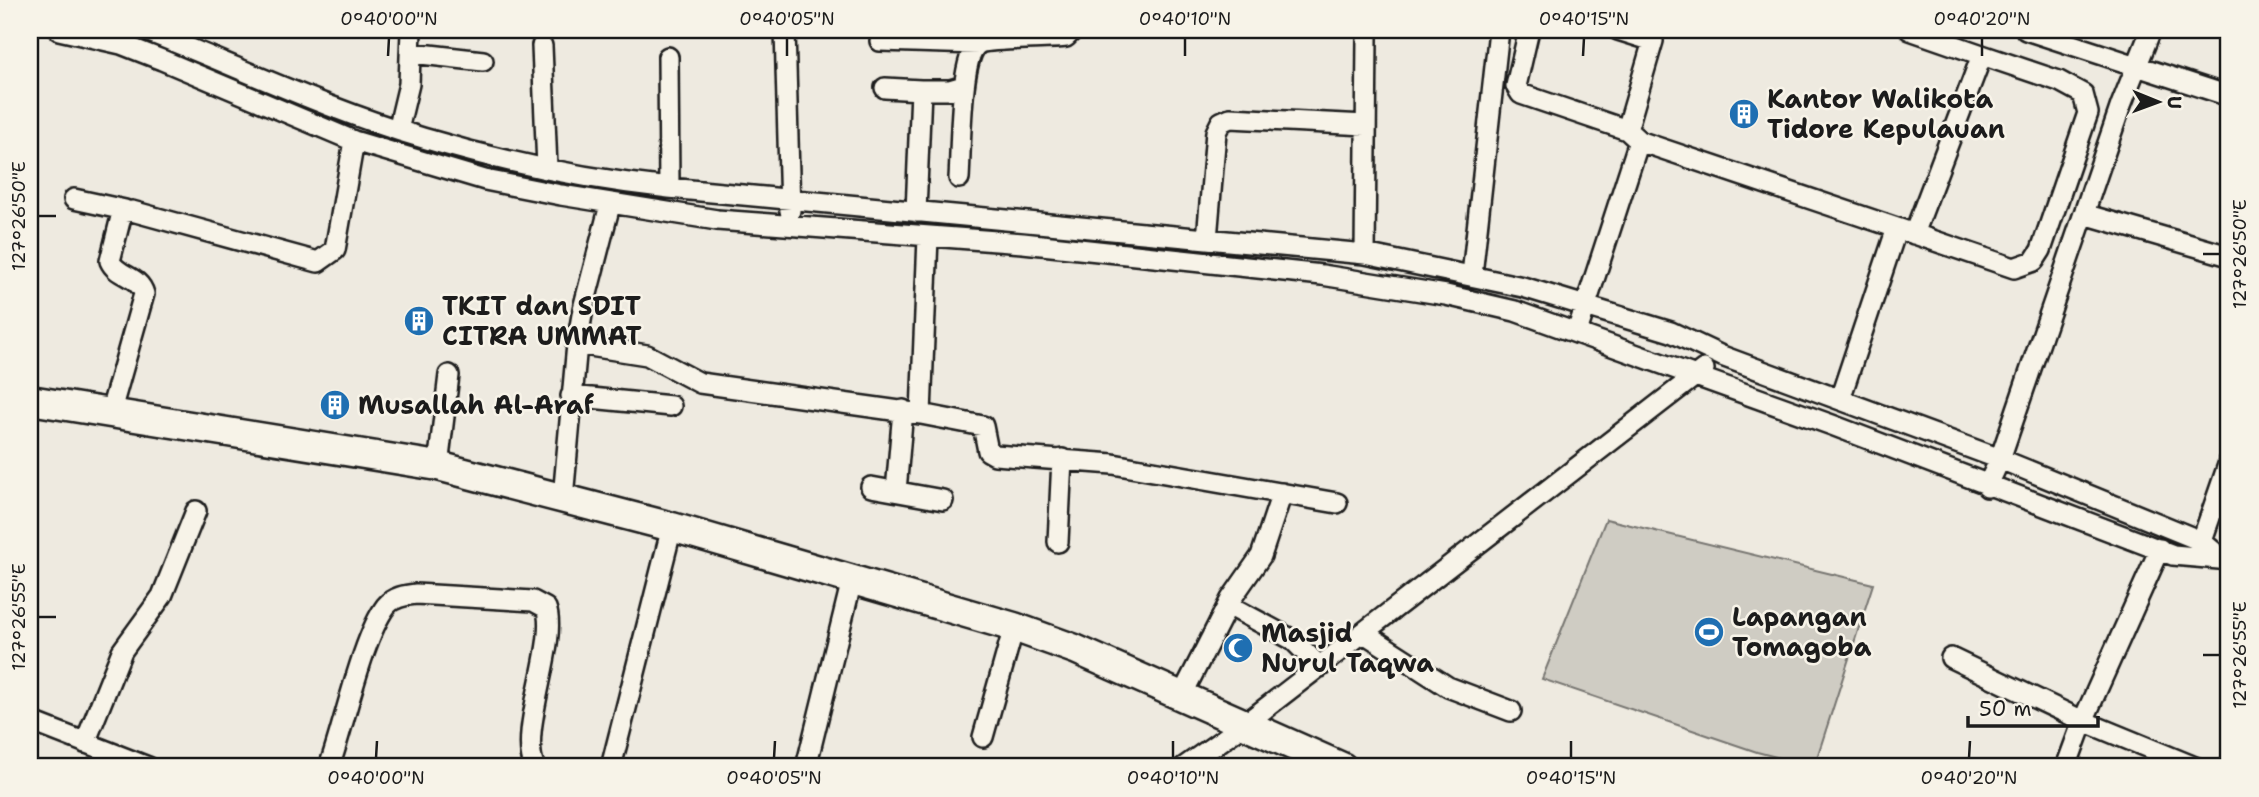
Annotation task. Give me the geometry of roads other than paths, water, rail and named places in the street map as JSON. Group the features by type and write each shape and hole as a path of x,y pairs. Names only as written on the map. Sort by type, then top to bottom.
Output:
{"highway":[{"path":"30,400 438,466 672,527 1014,627 1121,668 1342,767"}],"street":[{"path":"59,30 121,44 354,141 485,180 610,205 717,220 1023,243 1322,275 1446,295 1515,312 1577,332 2160,549 2198,550"},
{"path":"144,30 398,130 470,152 616,182 1366,254 1472,275 1671,332 1722,356 2000,459 2224,562"},
{"path":"398,130 409,84 411,30"},
{"path":"786,30 791,199 788,224"},
{"path":"880,41 978,44 1066,37 1073,30"},
{"path":"1472,275 1500,30"},
{"path":"1529,30 1516,86 1521,94 2014,268 2034,261 2041,250 2088,113 2087,102 2076,88 1910,30"},
{"path":"1577,332 1587,306 1633,135 1655,36 1618,30"},
{"path":"2026,30 2229,96"},
{"path":"1987,486 2000,459 2084,214 2151,30"},
{"path":"1366,254 1367,37"},
{"path":"959,178 964,86 969,58 978,44"},
{"path":"542,46 547,168"},
{"path":"412,53 483,61"},
{"path":"1840,399 1906,231 1982,55"},
{"path":"668,57 669,188"},
{"path":"885,88 950,90 964,86"},
{"path":"916,212 921,90"},
{"path":"1207,239 1216,132 1221,122 1230,118 1366,125"},
{"path":"74,199 318,262 335,250 354,141"},
{"path":"563,498 577,344 583,309 610,205"},
{"path":"110,414 144,294 139,282 113,267 110,261 118,222 125,210"},
{"path":"2084,214 2229,256"},
{"path":"896,491 912,412 928,237"},
{"path":"577,344 647,355 700,383 912,412 983,426 986,447 991,454 1113,464 1337,503"},
{"path":"1184,767 1320,667 1722,356"},
{"path":"438,466 449,375"},
{"path":"571,396 671,406"},
{"path":"1058,542 1062,459"},
{"path":"2198,550 2229,462"},
{"path":"871,487 943,500"},
{"path":"1181,697 1228,606 1261,556 1282,493"},
{"path":"85,743 122,651 162,596 196,511"},
{"path":"611,767 672,527"},
{"path":"2066,767 2083,721 2160,549"},
{"path":"806,767 852,580"},
{"path":"329,767 369,643 386,606 404,596 416,594 533,601 545,608 547,629 531,737 531,760 535,767"},
{"path":"1228,606 1293,640 1320,667"},
{"path":"983,737 1014,627"},
{"path":"1364,633 1448,687 1511,711"},
{"path":"1951,658 2083,721 2195,767"},
{"path":"30,722 148,767"}],"place":[{"name":"Kantor Walikota Tidore Kepulauan","path":"1744,114"},
{"name":"TKIT dan SDIT CITRA UMMAT","path":"419,321"},
{"name":"Musallah Al-Araf","path":"335,405"},
{"name":"Lapangan Tomagoba","path":"1709,632"},
{"name":"Masjid Nurul Taqwa","path":"1238,648"}]}
